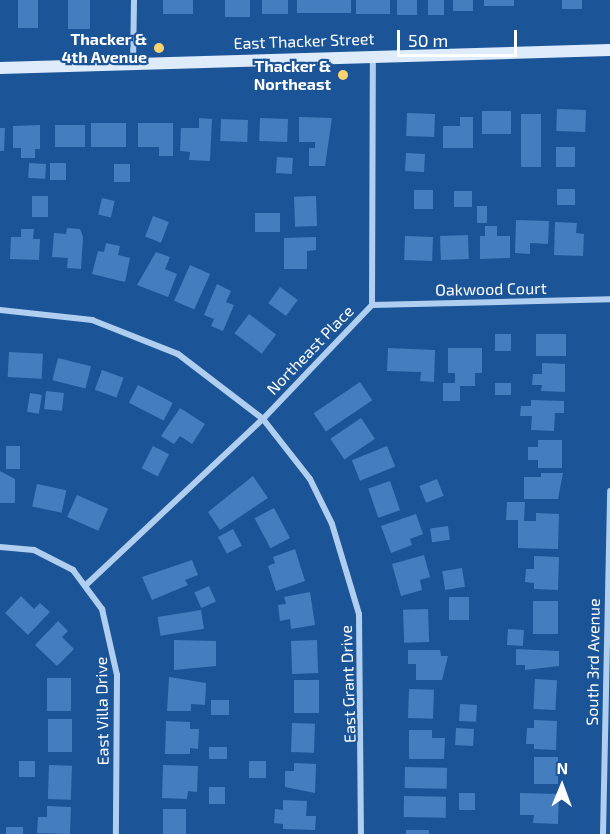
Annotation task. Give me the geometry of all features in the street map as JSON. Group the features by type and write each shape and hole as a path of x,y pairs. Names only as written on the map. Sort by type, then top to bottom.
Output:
{"street":[{"path":"133,64 134,0"},
{"name":"East Thacker Street","path":"0,68 373,55 610,50"},
{"name":"Northeast Place","path":"87,584 263,419 372,305 373,55"},
{"name":"Oakwood Court","path":"372,305 610,299"},
{"name":"East Grant Drive","path":"0,310 83,319 132,333 178,354 263,419 310,479 332,524 359,614 361,834"},
{"name":"South 3rd Avenue","path":"603,834 610,491"},
{"name":"East Villa Drive","path":"0,548 34,550 53,558 87,584 102,609 115,650 116,834"}],"building":[{"path":"18,0 38,0 38,28 18,28"},
{"path":"68,0 90,0 90,29 68,29"},
{"path":"163,0 193,0 193,14 163,14"},
{"path":"225,0 250,0 250,17 225,17"},
{"path":"262,0 288,0 288,14 262,14"},
{"path":"297,0 351,0 351,13 297,13"},
{"path":"356,0 390,0 390,14 356,14"},
{"path":"397,0 417,0 417,15 397,15"},
{"path":"428,0 444,0 444,15 428,15"},
{"path":"453,0 473,0 473,11 453,11"},
{"path":"484,0 514,0 514,6 484,6"},
{"path":"562,0 582,0 582,9 562,9"},
{"path":"557,109 586,110 585,132 556,131"},
{"path":"482,111 511,111 511,134 482,134"},
{"path":"407,113 435,114 434,137 406,136"},
{"path":"521,114 541,114 541,167 521,167"},
{"path":"299,117 332,118 325,166 309,166 309,148 315,148 315,142 299,142"},
{"path":"460,117 473,117 473,148 443,148 443,126 460,126"},
{"path":"199,118 212,119 210,161 189,160 190,152 180,151 181,128 199,128"},
{"path":"260,118 288,119 287,142 259,141"},
{"path":"221,119 248,120 247,142 220,141"},
{"path":"91,123 126,123 126,147 91,147"},
{"path":"138,123 173,123 173,156 159,156 159,147 138,147"},
{"path":"40,125 40,149 35,149 35,158 21,158 21,148 13,148 13,126"},
{"path":"55,125 85,125 85,147 55,147"},
{"path":"0,128 5,128 4,151 0,151"},
{"path":"556,147 575,147 575,167 556,167"},
{"path":"406,153 425,154 424,172 405,171"},
{"path":"277,157 293,158 292,174 276,173"},
{"path":"29,163 46,164 45,179 28,178"},
{"path":"50,163 66,163 66,180 50,180"},
{"path":"114,164 130,164 130,182 114,182"},
{"path":"557,189 575,189 575,205 557,205"},
{"path":"414,190 433,190 433,209 414,209"},
{"path":"454,191 472,191 472,207 454,207"},
{"path":"32,196 48,196 48,217 32,217"},
{"path":"316,196 317,226 295,227 294,197"},
{"path":"102,198 115,201 111,217 98,215"},
{"path":"477,206 487,206 487,223 477,223"},
{"path":"255,213 280,213 280,232 255,232"},
{"path":"153,216 169,222 161,243 145,237"},
{"path":"516,220 549,221 548,244 530,243 530,254 515,253"},
{"path":"555,222 577,223 576,233 584,234 583,256 554,255"},
{"path":"485,226 497,226 497,236 510,236 510,258 480,259 480,236 485,236"},
{"path":"67,228 80,229 83,237 81,269 67,268 68,258 52,257 54,233 66,234"},
{"path":"21,229 34,229 33,239 40,239 39,260 10,259 11,237 21,237"},
{"path":"468,235 469,259 441,260 440,236"},
{"path":"405,236 433,237 432,261 404,260"},
{"path":"316,237 316,250 307,251 307,269 284,269 284,238"},
{"path":"106,243 120,246 118,255 130,258 125,282 92,274 98,251 104,252"},
{"path":"156,252 170,257 165,269 177,274 168,297 137,285"},
{"path":"190,265 210,274 194,310 174,301"},
{"path":"217,284 231,291 226,302 234,305 223,331 211,326 214,319 204,315"},
{"path":"280,287 298,300 286,316 268,303"},
{"path":"249,314 276,334 262,354 235,333"},
{"path":"495,334 511,334 511,351 495,351"},
{"path":"536,334 566,334 566,356 536,356"},
{"path":"388,348 435,350 434,382 420,381 421,372 387,371"},
{"path":"448,348 482,348 482,373 475,373 475,386 460,386 460,401 443,401 443,383 455,383 455,373 448,373"},
{"path":"9,352 43,354 42,379 8,377"},
{"path":"58,358 91,366 85,389 52,380"},
{"path":"542,363 565,364 565,392 541,391 542,385 532,385 533,374 542,374"},
{"path":"102,370 124,378 116,398 95,390"},
{"path":"360,382 372,400 326,432 314,413"},
{"path":"495,383 511,383 511,395 495,395"},
{"path":"138,385 173,403 164,421 129,403"},
{"path":"46,391 64,393 62,411 44,409"},
{"path":"30,393 42,395 39,414 27,412"},
{"path":"531,400 564,401 564,413 555,413 554,431 531,430 532,416 520,416 521,406 531,406"},
{"path":"180,408 205,424 192,444 180,436 174,444 161,436"},
{"path":"361,418 375,439 344,459 330,439"},
{"path":"538,440 562,440 562,468 538,468 538,460 528,460 528,447 538,447"},
{"path":"6,446 20,446 20,469 6,469"},
{"path":"153,446 169,454 158,476 142,468"},
{"path":"387,446 395,466 360,481 352,460"},
{"path":"0,471 15,479 15,503 0,503"},
{"path":"541,473 563,473 558,499 524,499 524,477 541,477"},
{"path":"253,476 268,498 220,530 208,512"},
{"path":"437,479 444,496 426,503 419,486"},
{"path":"390,481 400,510 378,518 368,488"},
{"path":"37,484 66,490 62,513 32,506"},
{"path":"77,495 108,509 98,531 67,517"},
{"path":"507,502 525,502 524,521 536,521 536,513 559,514 558,549 518,548 518,520 506,520"},
{"path":"274,508 290,538 271,548 255,518"},
{"path":"416,514 423,534 410,539 412,545 391,553 381,526"},
{"path":"448,526 450,540 432,542 430,529"},
{"path":"233,529 242,546 227,554 218,537"},
{"path":"295,549 305,581 276,591 268,566 275,563 273,557"},
{"path":"424,555 430,577 420,580 422,590 401,596 392,564"},
{"path":"534,556 559,557 558,590 534,589 534,583 525,582 526,569 534,569"},
{"path":"192,560 198,575 185,580 188,585 152,600 142,577"},
{"path":"462,568 465,587 445,590 442,571"},
{"path":"209,586 216,602 201,608 194,593"},
{"path":"310,592 315,625 291,629 290,619 280,621 278,605 286,604 284,597"},
{"path":"21,596 34,609 40,603 50,612 28,635 5,613"},
{"path":"449,597 469,597 469,620 449,620"},
{"path":"533,601 558,601 558,634 533,634"},
{"path":"428,609 429,642 404,643 403,610"},
{"path":"201,610 204,629 161,636 158,617"},
{"path":"58,621 68,631 62,637 74,649 57,666 35,645"},
{"path":"508,629 524,630 523,646 507,645"},
{"path":"174,640 216,641 216,666 174,670"},
{"path":"317,640 318,673 292,674 291,641"},
{"path":"516,649 559,651 559,666 525,670 525,665 516,665"},
{"path":"408,650 440,650 441,656 448,656 442,680 416,680 416,664 408,664"},
{"path":"169,677 206,683 205,705 191,704 191,711 167,711"},
{"path":"47,678 71,678 71,711 47,711"},
{"path":"535,679 557,680 555,710 533,709"},
{"path":"294,680 319,680 319,713 294,713"},
{"path":"409,689 434,690 433,719 408,718"},
{"path":"211,700 229,700 229,715 211,715"},
{"path":"460,704 477,705 476,722 459,721"},
{"path":"48,719 72,719 72,752 48,752"},
{"path":"534,720 557,721 556,750 534,749 534,744 526,744 527,728 534,728"},
{"path":"166,721 190,722 190,729 199,729 198,749 190,748 190,754 165,754"},
{"path":"292,723 315,724 314,753 291,752"},
{"path":"456,728 474,729 473,746 455,745"},
{"path":"409,730 432,730 432,738 445,738 444,759 409,759"},
{"path":"209,747 227,747 227,759 209,759"},
{"path":"534,757 558,757 558,784 534,784"},
{"path":"19,761 35,761 35,777 19,777"},
{"path":"249,761 266,761 266,778 249,778"},
{"path":"294,763 316,764 315,793 285,787 285,771 294,771"},
{"path":"49,765 72,766 71,800 48,799"},
{"path":"163,765 198,766 197,792 188,791 187,799 162,798"},
{"path":"405,767 447,768 447,789 405,788"},
{"path":"209,787 225,787 225,804 209,804"},
{"path":"459,793 475,793 475,810 459,810"},
{"path":"520,793 559,794 558,824 533,823 534,815 520,815"},
{"path":"404,796 446,797 446,818 404,817"},
{"path":"283,800 307,801 306,816 316,816 315,830 283,829 283,824 274,823 275,809 283,810"},
{"path":"47,806 71,807 70,834 37,833 38,817 47,817"},
{"path":"163,809 186,809 186,834 163,834"},
{"path":"6,827 23,827 23,834 6,834"},
{"path":"406,830 429,830 429,834 406,834"}],"place":[{"name":"Thacker & 4th Avenue","path":"159,48"},
{"name":"Thacker & Northeast","path":"343,75"}]}
